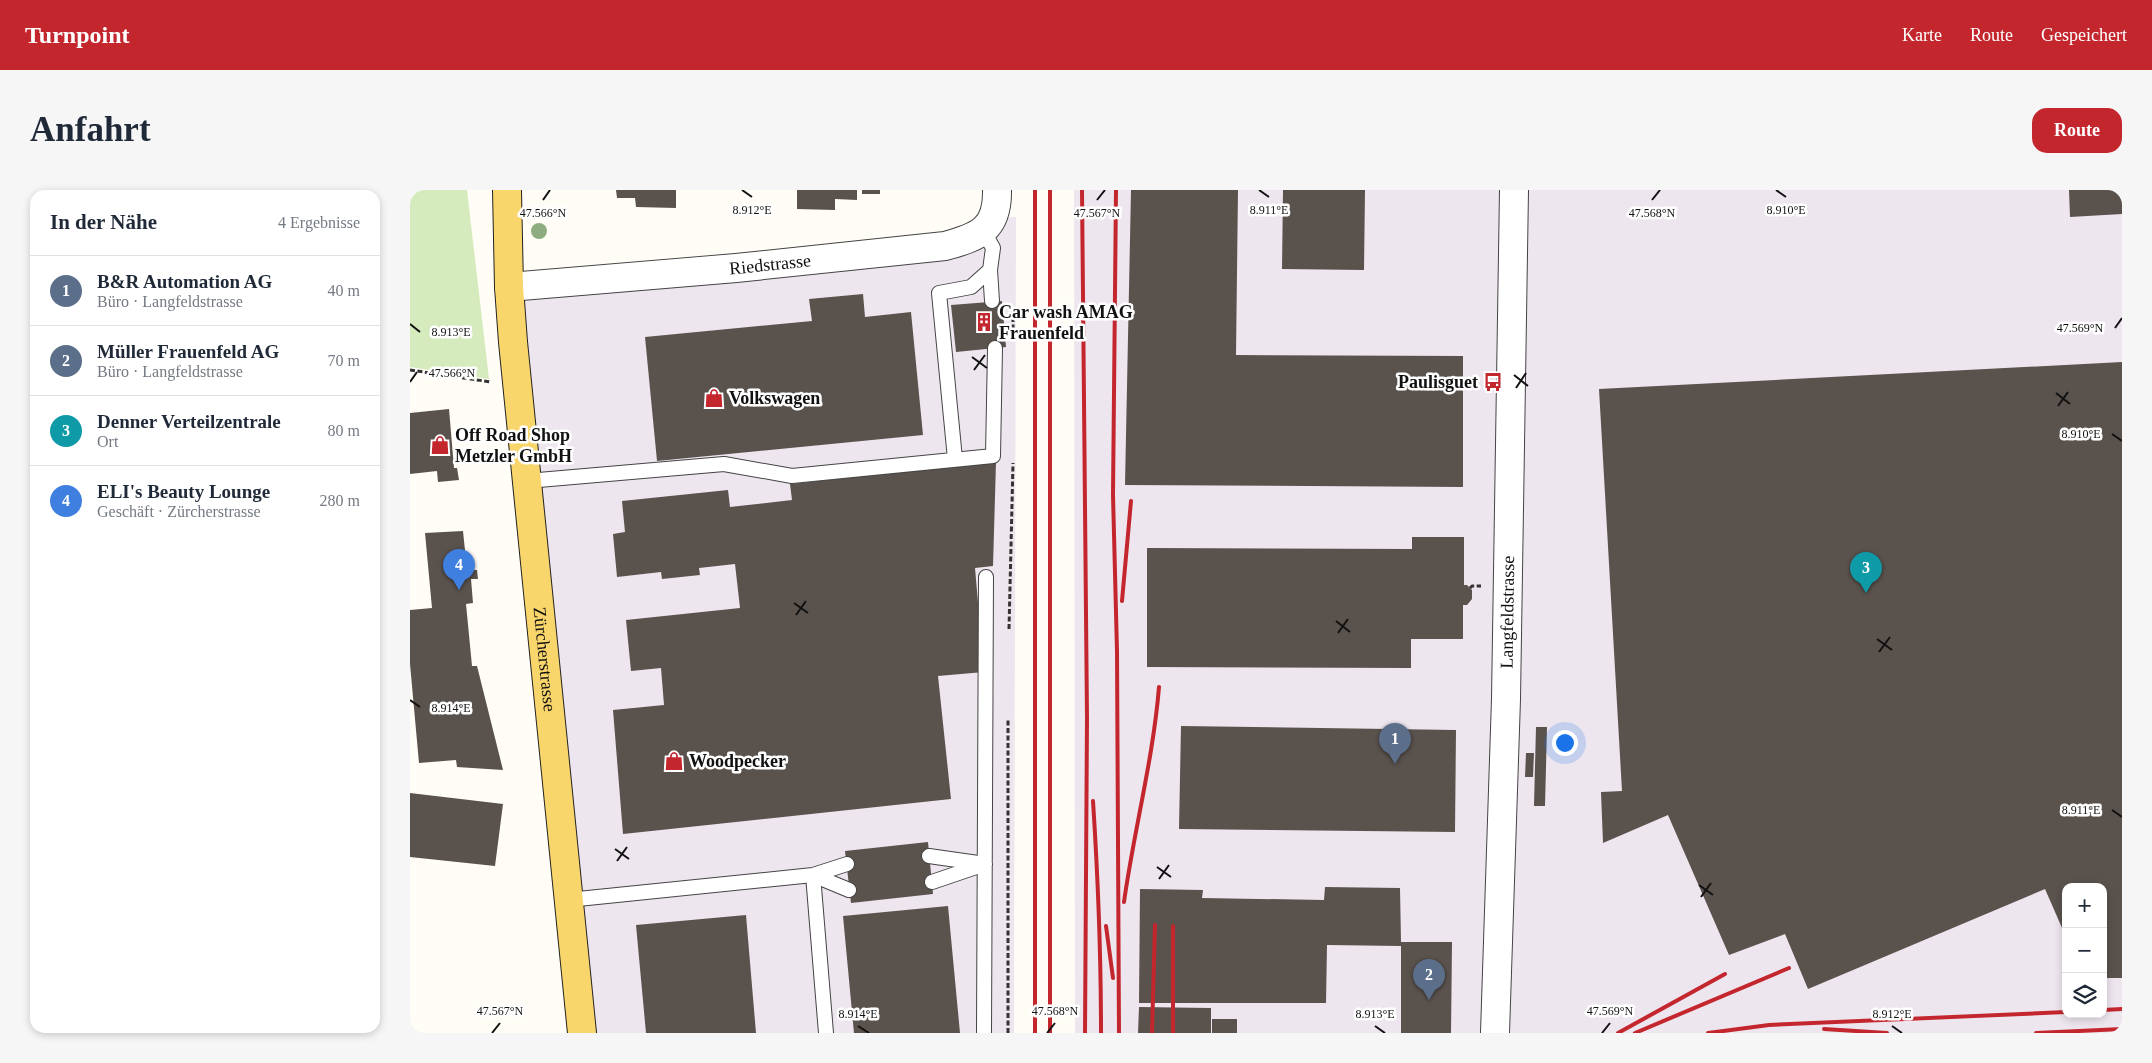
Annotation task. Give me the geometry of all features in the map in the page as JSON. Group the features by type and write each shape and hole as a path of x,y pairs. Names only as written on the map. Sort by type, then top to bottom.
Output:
{"main road":[{"name":"Zürcherstrasse","path":"490,190 509,287"},
{"name":"Zürcherstrasse","path":"507,190 509,287 526,481 582,1033"}],"street":[{"path":"984,232 994,218 998,204 998,190"},
{"name":"Langfeldstrasse","path":"1495,1033 1506,699 1514,190"},
{"name":"Riedstrasse","path":"509,287 906,251 945,246 964,241 984,232"}],"lane":[{"path":"984,232 992,248 990,270 992,301"},
{"path":"955,459 939,293 971,287 990,270"},
{"path":"526,481 724,464 792,476 993,456 995,348"},
{"path":"984,1033 986,577"},
{"path":"929,856 985,864"},
{"path":"568,900 813,875 847,864"},
{"path":"932,882 985,864"},
{"path":"813,875 849,890"},
{"path":"813,875 826,1033"}],"path":[{"path":"1013,307 1013,346"},
{"path":"410,370 494,383"},
{"path":"1009,632 1013,455"},
{"path":"1008,712 1008,1033"}],"shaded area":[{"path":"1074,190 2122,190 2122,1033 1075,1033"},
{"path":"1016,217 1014,1033 582,1033 509,287 896,252 994,218"}],"green space":[{"path":"410,190 467,190 489,379 410,367"}],"building":[{"path":"616,190 676,190 676,208 636,207 635,198 617,198"},
{"path":"797,190 857,190 857,200 835,199 835,210 797,209"},
{"path":"862,190 880,190 880,194 862,194"},
{"path":"1131,190 1238,190 1236,355 1463,356 1463,487 1125,485"},
{"path":"1283,190 1365,190 1364,270 1282,269"},
{"path":"2069,190 2122,190 2122,214 2070,217"},
{"path":"863,294 865,317 911,312 923,435 657,461 645,337 812,321 809,299"},
{"name":"Car wash AMAG Frauenfeld","path":"1002,301 1006,347 956,352 951,305"},
{"path":"2122,362 2122,978 2107,978 2107,883 2062,883 2062,928 2045,889 1808,989 1785,934 1729,955 1668,815 1603,843 1601,792 1622,791 1599,389"},
{"path":"449,409 454,468 457,468 459,480 438,482 437,471 410,474 410,413"},
{"path":"996,462 993,566 975,568 984,672 938,676 951,799 623,834 613,710 664,705 661,668 631,671 626,620 740,608 735,564 699,568 700,575 662,579 661,572 617,577 613,534 625,532 622,501 728,490 730,507 792,500 790,484"},
{"path":"463,531 467,570 477,570 478,579 471,579 473,603 466,604 472,666 477,666 503,770 457,767 456,760 419,763 410,664 410,610 432,608 425,533"},
{"path":"1412,537 1464,537 1464,585 1467,585 1472,590 1472,599 1467,605 1463,605 1463,639 1411,639 1411,668 1147,667 1147,548 1412,549"},
{"path":"1181,726 1456,730 1455,832 1179,829"},
{"path":"1536,727 1547,727 1545,806 1534,806"},
{"path":"1526,753 1534,753 1533,777 1525,777"},
{"path":"410,793 503,804 495,866 410,857"},
{"path":"928,842 933,894 851,903 845,851"},
{"path":"1325,887 1400,888 1401,942 1452,942 1451,1033 1401,1033 1401,946 1327,945 1326,1003 1139,1003 1140,889 1203,890 1202,898 1324,900"},
{"path":"948,906 960,1033 854,1033 843,916"},
{"path":"746,915 756,1033 646,1033 636,925"},
{"path":"1139,1007 1211,1008 1211,1033 1138,1033"},
{"path":"1212,1019 1237,1019 1237,1033 1212,1033"}],"railway":[{"path":"1035,190 1035,1033"},
{"path":"1050,190 1050,1033"},
{"path":"1082,190 1087,718 1085,1033"},
{"path":"1116,190 1113,495 1117,651 1119,1033"},
{"path":"1122,601 1131,501"},
{"path":"1124,902 1148,768 1159,687"},
{"path":"1093,801 1099,917 1101,1033"},
{"path":"1152,1033 1155,925"},
{"path":"1106,926 1113,978"},
{"path":"1173,926 1173,1033"},
{"path":"1635,1033 1789,968"},
{"path":"1618,1033 1725,974"},
{"path":"2107,1010 2122,1009"},
{"path":"1708,1033 1769,1025 2062,1012"},
{"path":"1824,1029 1887,1033"},
{"path":"2036,1033 2122,1029"}],"place":[{"name":"Car wash AMAG Frauenfeld","path":"984,322"},
{"name":"Paulisguet","path":"1493,382"},
{"name":"Volkswagen","path":"714,398"},
{"name":"Off Road Shop Metzler GmbH","path":"440,445"},
{"name":"ELI's Beauty Lounge","path":"459,590"},
{"name":"Denner Verteilzentrale","path":"1866,593"},
{"name":"Woodpecker","path":"674,761"},
{"name":"B&R Automation AG","path":"1395,764"},
{"name":"Müller Frauenfeld AG","path":"1429,1000"}]}
